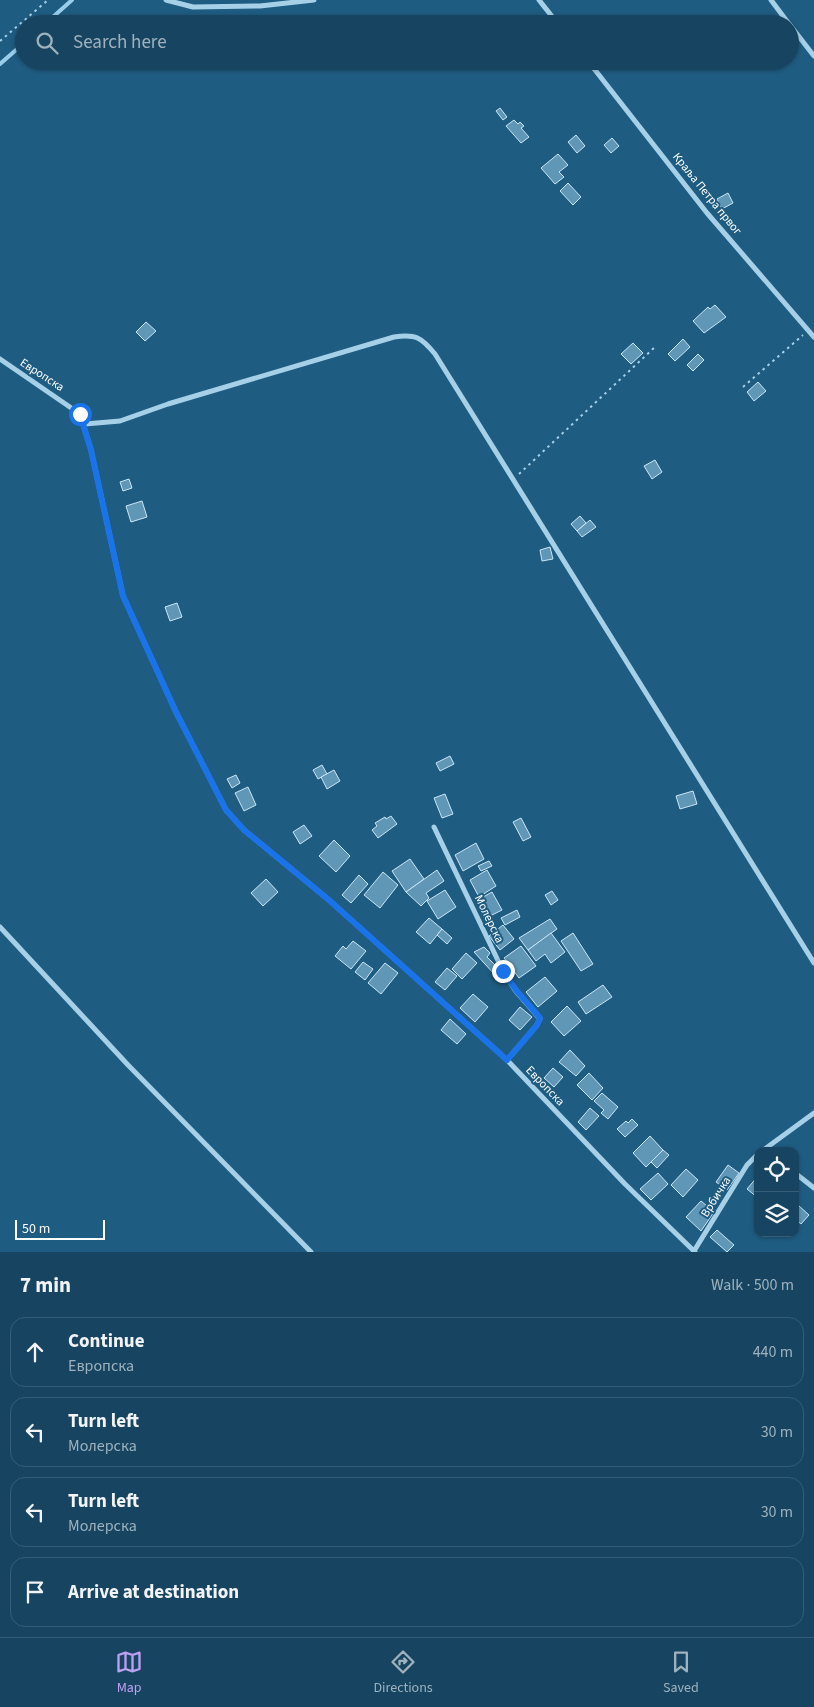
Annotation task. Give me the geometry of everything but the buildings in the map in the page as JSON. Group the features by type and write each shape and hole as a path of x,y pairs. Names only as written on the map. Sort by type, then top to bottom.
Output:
{"street":[{"path":"166,0 193,7 260,6 314,0"},
{"path":"539,0 551,15"},
{"path":"771,0 783,15"},
{"path":"799,36 813,55"},
{"name":"Краља Петра првог","path":"595,70 707,213 814,337"},
{"path":"84,424 120,421 168,404 394,337 412,335 426,343 435,354 514,479 814,963"},
{"name":"Европска","path":"0,359 70,405 80,414 84,424 123,596 176,712 226,810 244,830 322,894 507,1060 625,1184 694,1252"},
{"name":"Молерска","path":"434,827 503,971 516,990 540,1018 537,1025 507,1060"},
{"path":"0,927 128,1065 311,1252"},
{"path":"769,1147 814,1112"},
{"name":"Врбичка","path":"694,1252 747,1165 754,1158"},
{"path":"799,1176 814,1188"}],"path":[{"path":"30,15 48,0"},
{"path":"0,41 15,28"},
{"path":"743,387 808,330"},
{"path":"514,479 656,346"}],"waterway":[{"path":"55,15 72,0"},
{"path":"0,64 15,51"}],"route":[{"path":"80,414 91,450 123,596 176,712 226,810 244,830 329,900 507,1060 539,1023 540,1018 516,990 503,971"}]}
